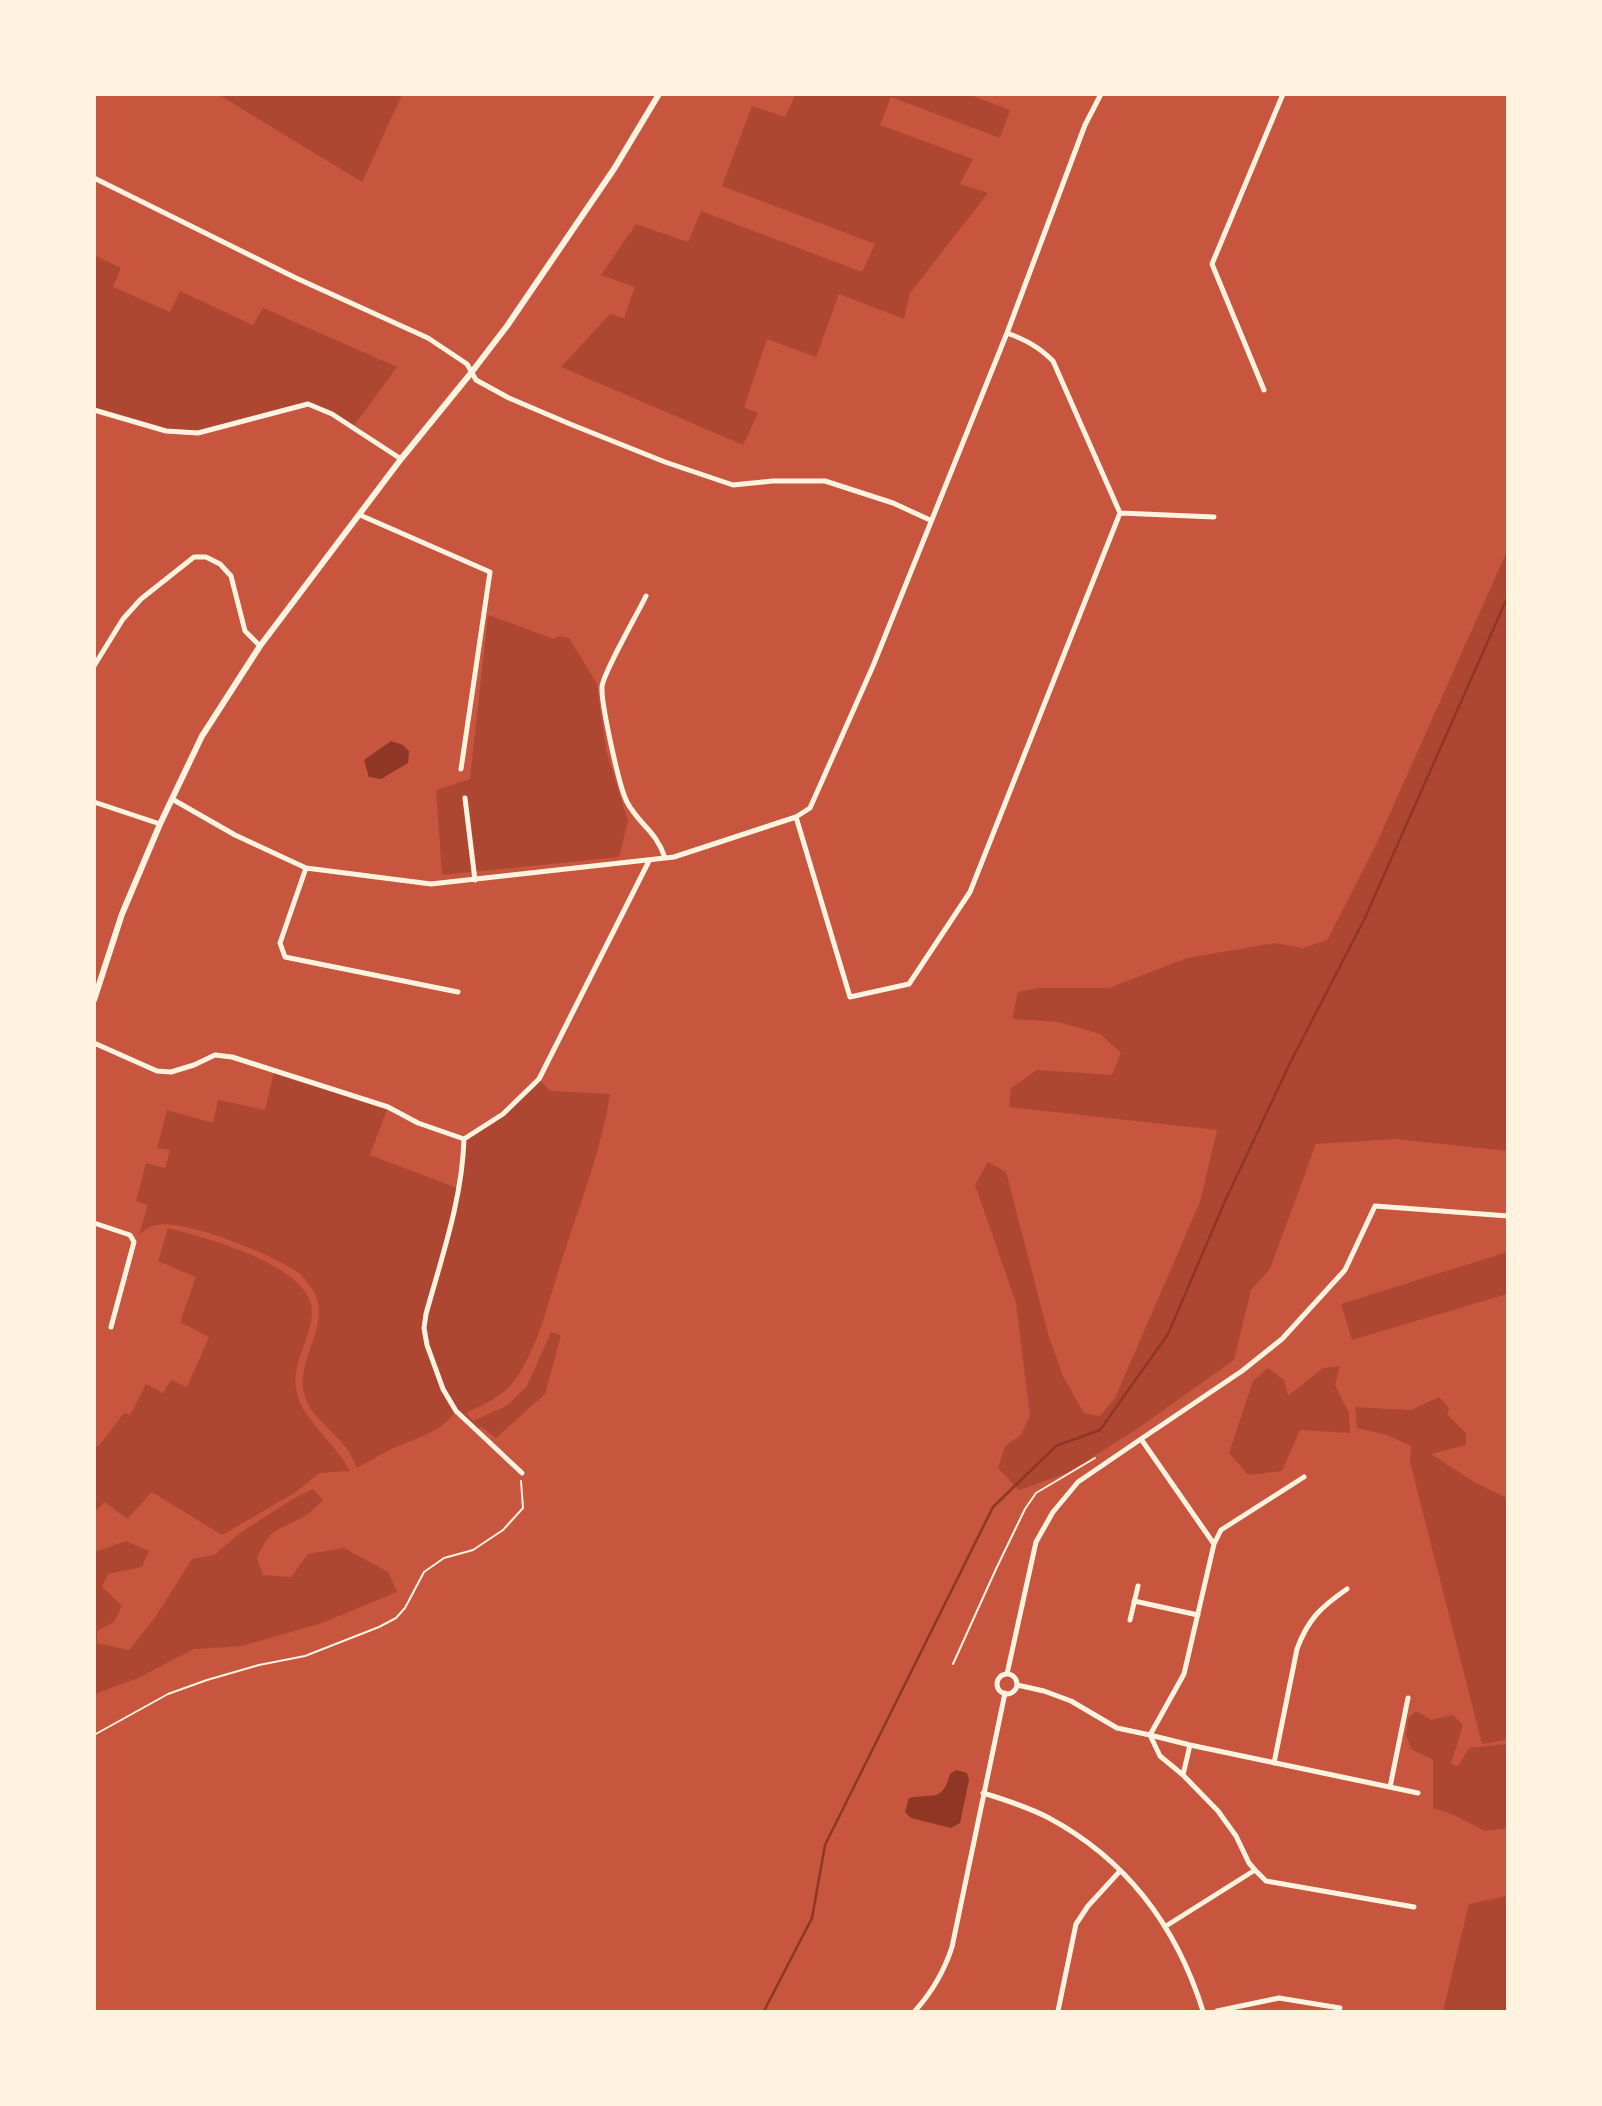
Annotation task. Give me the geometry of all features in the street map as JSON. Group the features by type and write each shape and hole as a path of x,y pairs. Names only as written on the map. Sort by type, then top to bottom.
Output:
{"street":[{"path":"94,1000 122,914 201,736 260,646 401,458 507,326 614,169 659,94"},
{"path":"172,799 235,835 306,868 430,884 665,858 796,817 810,808 873,666 1007,333 1075,151 1101,94"},
{"path":"1264,390 1212,264 1283,94"},
{"path":"94,178 296,278 428,338 467,365 476,380 509,398 665,462 733,485 773,481 825,481 860,491 930,520"},
{"path":"796,817 850,997 909,984 970,892 1120,513 1053,361 1034,344 1007,333"},
{"path":"94,410 181,434 198,433 308,404 332,414 401,458"},
{"path":"1120,513 1214,517"},
{"path":"360,515 490,572 461,769"},
{"path":"94,666 123,619 141,599 194,557 206,557 220,564 230,576 245,631 260,646"},
{"path":"646,596 601,685 612,748 625,798 634,813 660,842 665,858"},
{"path":"465,798 475,880"},
{"path":"94,802 160,824"},
{"path":"464,1139 503,1114 539,1079 649,861"},
{"path":"306,868 280,943 285,957 458,992"},
{"path":"94,1043 157,1071 171,1072 215,1055 232,1057 388,1107 418,1123 464,1139"},
{"path":"464,1139 459,1198 424,1328 427,1345 443,1390 456,1411 522,1473"},
{"path":"1007,1674 1036,1542 1053,1512 1077,1482 1242,1371 1282,1339 1345,1270 1375,1206 1507,1216"},
{"path":"94,1223 130,1235 134,1242 111,1327"},
{"path":"1141,1439 1214,1544"},
{"path":"1150,1735 1184,1674 1214,1544 1221,1531 1304,1477"},
{"path":"1130,1620 1138,1586"},
{"path":"1273,1763 1297,1649 1304,1631 1320,1610 1347,1590"},
{"path":"1134,1601 1198,1615"},
{"path":"1007,1674 1013,1676 1017,1685 1011,1693 1004,1693 999,1690 997,1682 1001,1676 1007,1674"},
{"path":"1017,1685 1071,1701 1117,1728 1418,1793"},
{"path":"915,2011 929,1996 948,1961 1004,1693"},
{"path":"1390,1787 1408,1698"},
{"path":"1150,1735 1160,1756 1218,1811 1236,1836 1249,1863 1266,1881 1414,1907"},
{"path":"1183,1775 1190,1745"},
{"path":"983,1793 1022,1805 1049,1818 1097,1850 1120,1871 1144,1896 1166,1926 1190,1973 1203,2011"},
{"path":"1166,1926 1255,1870"},
{"path":"1058,2011 1076,1924 1088,1906 1120,1871"},
{"path":"1217,2011 1279,1998 1340,2008"}],"path":[{"path":"953,1664 1025,1509 1036,1493 1095,1458"},
{"path":"94,1735 168,1694 226,1674 305,1656 396,1618 409,1602 424,1572 444,1558 473,1550 503,1530 523,1508 522,1473"}],"shaded area":[{"path":"219,95 402,95 362,182"},
{"path":"795,95 971,95 1010,110 1000,138 891,97 880,125 973,159 960,184 988,193 910,293 904,319 839,294 816,357 767,339 744,407 758,413 743,445 561,367 610,314 624,318 635,287 601,275 636,224 688,242 701,211 862,272 875,244 722,186 752,106 785,117"},
{"path":"94,255 121,268 113,287 170,312 180,291 253,325 263,308 397,367 353,427 308,405 198,433 181,434 95,410"},
{"path":"1507,551 1507,1151 1396,1139 1316,1144 1270,1269 1251,1290 1234,1360 1134,1431 1067,1473 1019,1490 998,1468 1005,1446 1021,1435 1030,1416 1016,1303 975,1185 988,1162 1006,1172 1049,1337 1063,1376 1084,1413 1100,1416 1115,1398 1200,1202 1217,1130 1009,1107 1011,1088 1037,1070 1112,1075 1121,1053 1100,1034 1059,1022 1012,1019 1018,992 1039,988 1109,988 1187,958 1274,943 1303,948 1327,940 1375,847"},
{"path":"488,615 554,639 559,636 569,638 597,684 606,750 628,821 619,857 442,875 436,790 470,779"},
{"path":"391,741 403,745 409,751 408,763 381,779 369,777 364,760"},
{"path":"274,1072 388,1107 370,1155 457,1188 464,1139 503,1114 539,1079 550,1091 610,1094 589,1179 530,1354 523,1368 504,1392 466,1413 473,1421 508,1405 527,1386 551,1332 561,1335 545,1394 496,1438 481,1427 475,1431 456,1411 435,1430 391,1449 357,1468 342,1442 311,1409 304,1394 304,1370 319,1311 314,1292 299,1273 287,1265 227,1239 184,1227 166,1224 150,1227 139,1235 148,1205 136,1201 146,1163 165,1168 170,1150 157,1148 167,1110 213,1123 218,1100 265,1110"},
{"path":"168,1228 206,1238 255,1256 296,1282 308,1297 312,1314 296,1376 298,1397 308,1416 350,1471 319,1473 296,1492 222,1535 152,1492 127,1519 105,1502 95,1511 95,1445 98,1447 124,1413 130,1415 146,1384 163,1393 171,1380 187,1387 209,1337 180,1322 196,1277 158,1261"},
{"path":"1507,1252 1507,1294 1352,1340 1341,1304"},
{"path":"1340,1366 1335,1385 1349,1413 1350,1433 1300,1430 1282,1471 1248,1475 1229,1453 1253,1381 1268,1368 1284,1380 1288,1396 1323,1368"},
{"path":"1439,1397 1449,1408 1447,1414 1466,1433 1466,1445 1431,1454 1474,1482 1507,1498 1507,1740 1482,1744 1410,1462 1411,1446 1387,1435 1357,1428 1355,1407 1411,1410"},
{"path":"313,1489 323,1500 304,1516 274,1532 266,1541 257,1558 263,1575 291,1577 308,1554 344,1548 388,1572 397,1592 322,1623 242,1646 194,1649 138,1678 95,1694 95,1552 126,1541 149,1551 142,1567 108,1574 102,1587 122,1606 114,1622 97,1631 97,1643 129,1650 154,1619 192,1559 214,1555 240,1533"},
{"path":"1416,1711 1431,1720 1453,1715 1463,1725 1451,1764 1458,1766 1469,1748 1507,1744 1507,1828 1485,1831 1433,1808 1433,1760 1411,1749 1406,1735 1408,1718"},
{"path":"956,1770 967,1773 969,1780 960,1823 951,1828 911,1818 905,1812 909,1798 940,1793 950,1774"},
{"path":"1507,1896 1507,2011 1443,2011 1469,1904"}],"waterway":[{"path":"764,2011 812,1918 825,1845 993,1507 1056,1446 1100,1430 1168,1334 1226,1199 1291,1061 1364,920 1508,596"}]}
